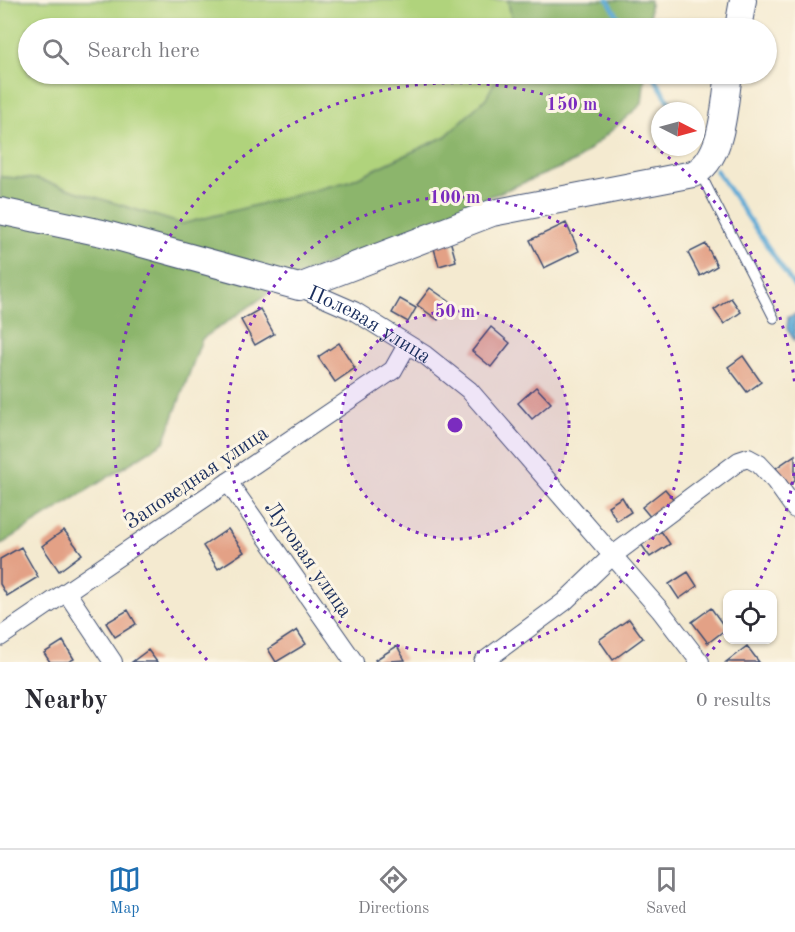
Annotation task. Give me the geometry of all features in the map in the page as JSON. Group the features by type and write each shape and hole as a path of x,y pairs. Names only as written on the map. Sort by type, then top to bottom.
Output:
{"street":[{"path":"740,18 743,0"},
{"path":"693,174 715,151 727,84"},
{"name":"Полевая улица","path":"299,287 492,213 693,174"},
{"path":"0,211 102,233 299,287"},
{"name":"Полевая улица","path":"299,287 354,311 425,355 469,390 660,610 700,662"},
{"name":"Заповедная улица","path":"0,637 393,370 407,345"},
{"path":"483,662 564,602 612,555 731,466 748,458 759,464 775,481 795,509"},
{"name":"Луговая улица","path":"228,482 354,662"},
{"path":"67,593 113,662"}],"lane":[{"path":"693,174 774,318"}],"green space":[{"path":"0,0 508,0 511,18 18,18 18,84 494,84 486,98 446,136 350,181 182,224 37,179 0,177"},
{"path":"508,0 650,0 650,18 511,18"},
{"path":"494,84 644,84 642,104 576,161 288,280 202,339 164,442 0,545 0,177 37,179 182,224 350,181 446,136 486,98"}],"water":[{"path":"795,314 795,341 787,329 788,317"}],"building":[{"path":"566,223 579,251 544,268 530,240"},
{"path":"450,240 456,261 439,266 433,245"},
{"path":"706,244 717,266 700,276 688,253"},
{"path":"430,288 450,302 438,320 417,305"},
{"path":"731,298 741,312 724,324 714,310"},
{"path":"400,299 416,308 408,322 392,313"},
{"path":"260,309 274,334 255,345 241,320"},
{"path":"491,327 510,343 491,367 472,351"},
{"path":"339,343 355,368 335,382 318,357"},
{"path":"743,356 761,382 747,392 728,367"},
{"path":"536,387 551,403 532,419 518,403"},
{"path":"795,455 795,481 789,485 776,468"},
{"path":"665,489 674,500 652,519 642,507"},
{"path":"622,497 631,512 617,521 608,506"},
{"path":"228,529 244,552 218,569 203,546"},
{"path":"64,530 82,554 59,571 42,546"},
{"path":"661,531 670,544 650,557 641,544"},
{"path":"21,547 38,577 7,596 0,584 0,559"},
{"path":"688,572 697,586 679,599 669,584"},
{"path":"711,608 723,625 723,631 708,643 692,622"},
{"path":"128,610 136,624 115,637 106,623"},
{"path":"629,619 643,638 613,660 599,640"},
{"path":"297,630 306,644 276,662 268,649"},
{"path":"63,641 74,659 68,662 50,662 44,653"},
{"path":"397,646 405,660 377,662 375,660"},
{"path":"747,646 759,662 726,662"},
{"path":"148,650 157,662 132,662"}],"waterway":[{"path":"608,0 619,18"},
{"path":"658,84 669,102"},
{"path":"716,170 795,287"}]}
